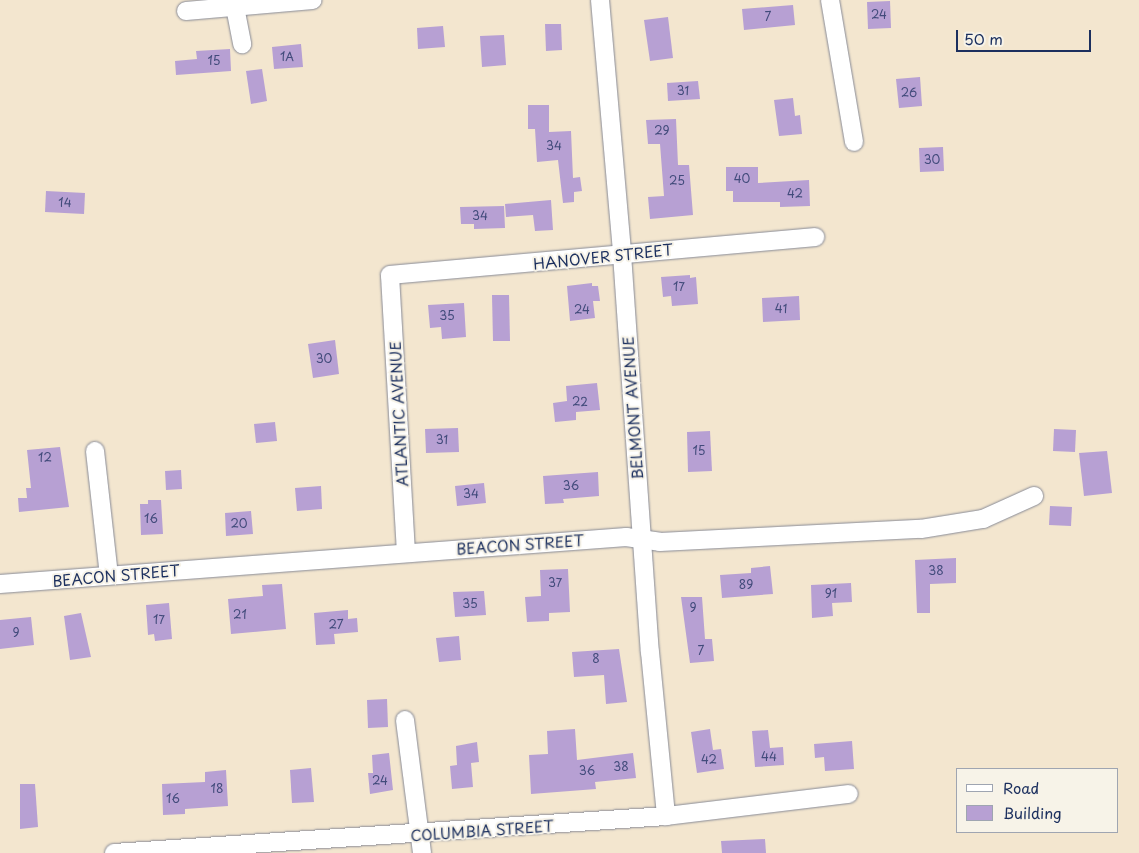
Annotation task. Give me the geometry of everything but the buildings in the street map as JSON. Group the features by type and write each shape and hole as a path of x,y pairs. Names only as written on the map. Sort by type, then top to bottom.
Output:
{"street":[{"path":"186,10 313,0"},
{"name":"BELMONT AVENUE","path":"600,0 622,254 641,538 666,816"},
{"path":"830,0 854,142"},
{"path":"235,6 242,44"},
{"name":"HANOVER STREET","path":"390,275 815,237"},
{"name":"ATLANTIC AVENUE","path":"390,275 406,553"},
{"path":"95,451 109,575"},
{"name":"BEACON STREET","path":"0,584 626,537 660,542 937,528 983,519 1034,496"},
{"path":"405,720 422,853"},
{"name":"COLUMBIA STREET","path":"114,853 242,843 420,835 666,816 849,794"}]}
